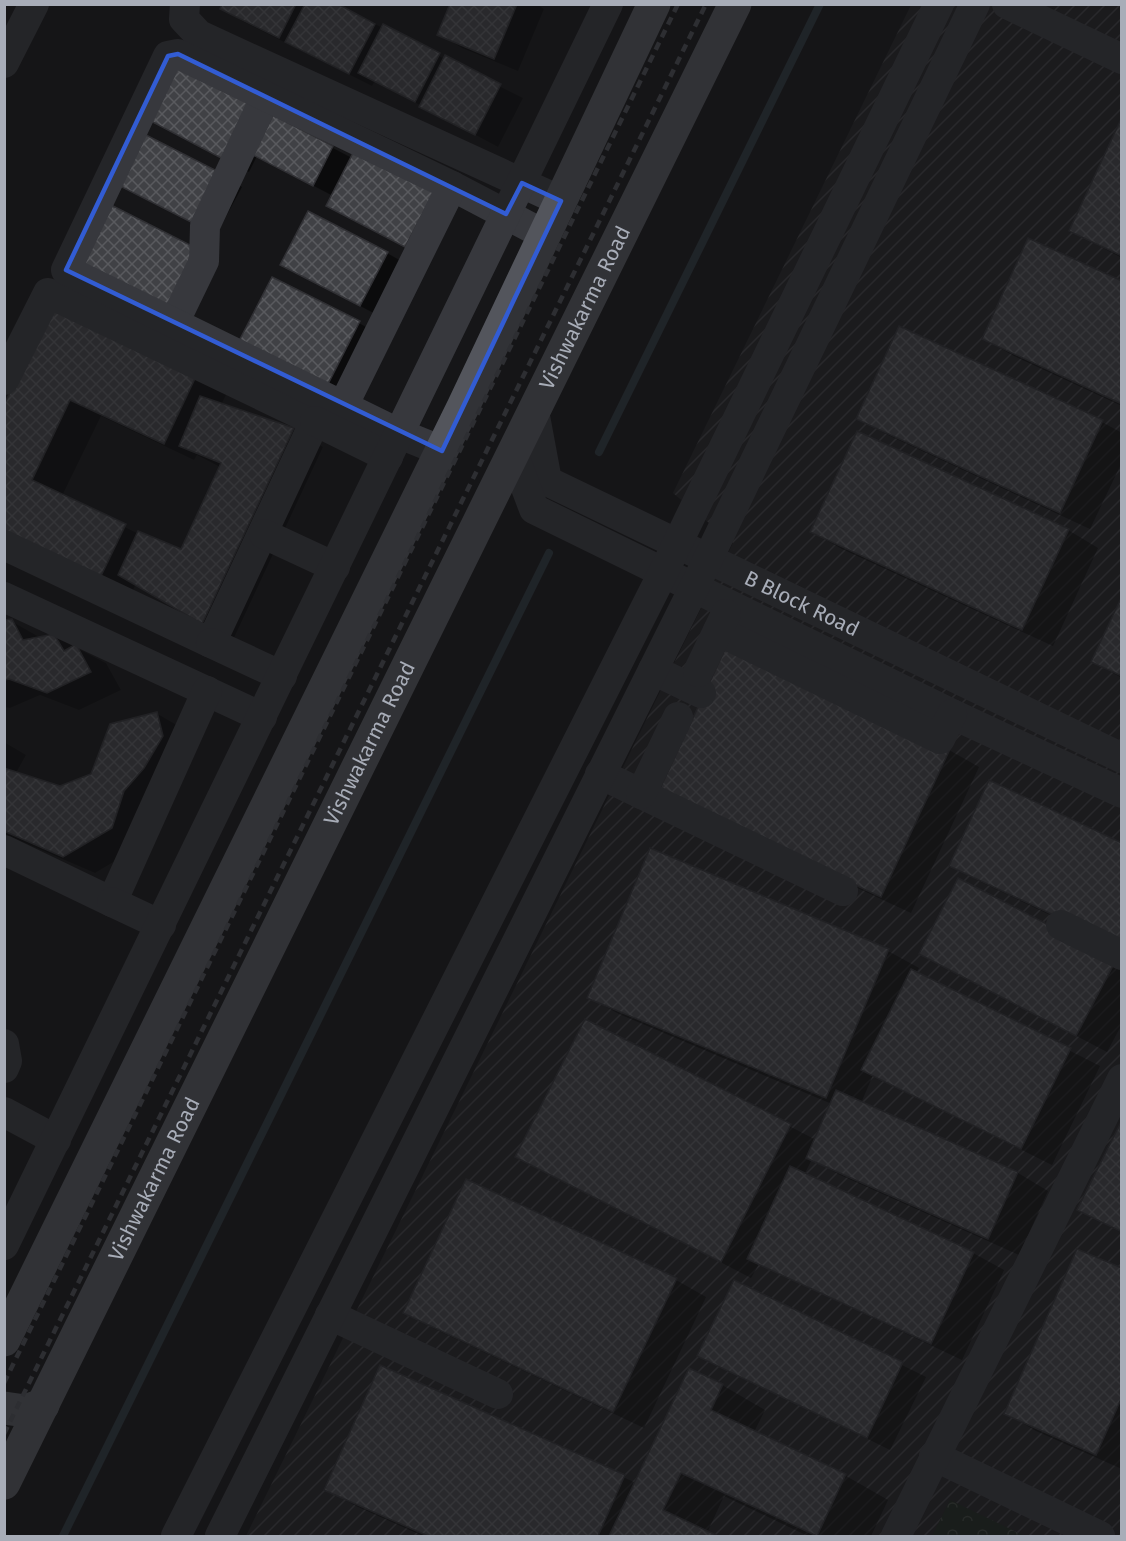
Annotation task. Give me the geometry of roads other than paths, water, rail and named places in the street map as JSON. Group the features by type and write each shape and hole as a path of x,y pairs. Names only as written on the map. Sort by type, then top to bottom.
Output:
{"main road":[{"path":"4,1340 442,451 654,4"},
{"name":"Vishwakarma Road","path":"8,1461 43,1405 735,4"},
{"path":"4,1408 25,1411 43,1405"}],"street":[{"path":"4,63 34,4"},
{"path":"185,4 184,19 199,35 561,201"},
{"path":"4,1245 608,4"},
{"path":"176,1536 664,571 939,4"},
{"path":"220,1536 653,670 975,4"},
{"path":"1007,4 1122,59"},
{"path":"394,446 343,406 66,270 168,56 178,54 452,186 545,235"},
{"path":"174,323 204,261 205,226 266,96"},
{"path":"343,406 452,186"},
{"path":"4,380 48,293 315,421 394,446 442,451"},
{"name":"B Block Road","path":"534,411 547,481 1122,758"},
{"path":"211,643 315,421"},
{"path":"513,453 534,509 732,604 952,714 1122,792"},
{"path":"264,534 335,567"},
{"path":"4,545 282,676"},
{"path":"4,597 262,717"},
{"path":"653,670 699,682 718,632 732,604"},
{"path":"718,632 940,739 952,714"},
{"path":"112,902 207,692"},
{"path":"641,794 678,717"},
{"path":"600,774 843,891"},
{"path":"4,850 161,925"},
{"path":"1061,925 1122,955"},
{"path":"4,1044 7,1061 4,1068"},
{"path":"896,1536 1122,1078"},
{"path":"4,1112 56,1140"},
{"path":"330,1315 498,1394"},
{"path":"934,1456 1100,1536"}],"waterway":[{"path":"599,452 820,4"},
{"path":"63,1536 549,553"}],"railway":[{"path":"4,1383 678,4"},
{"path":"4,1434 706,4"}]}
